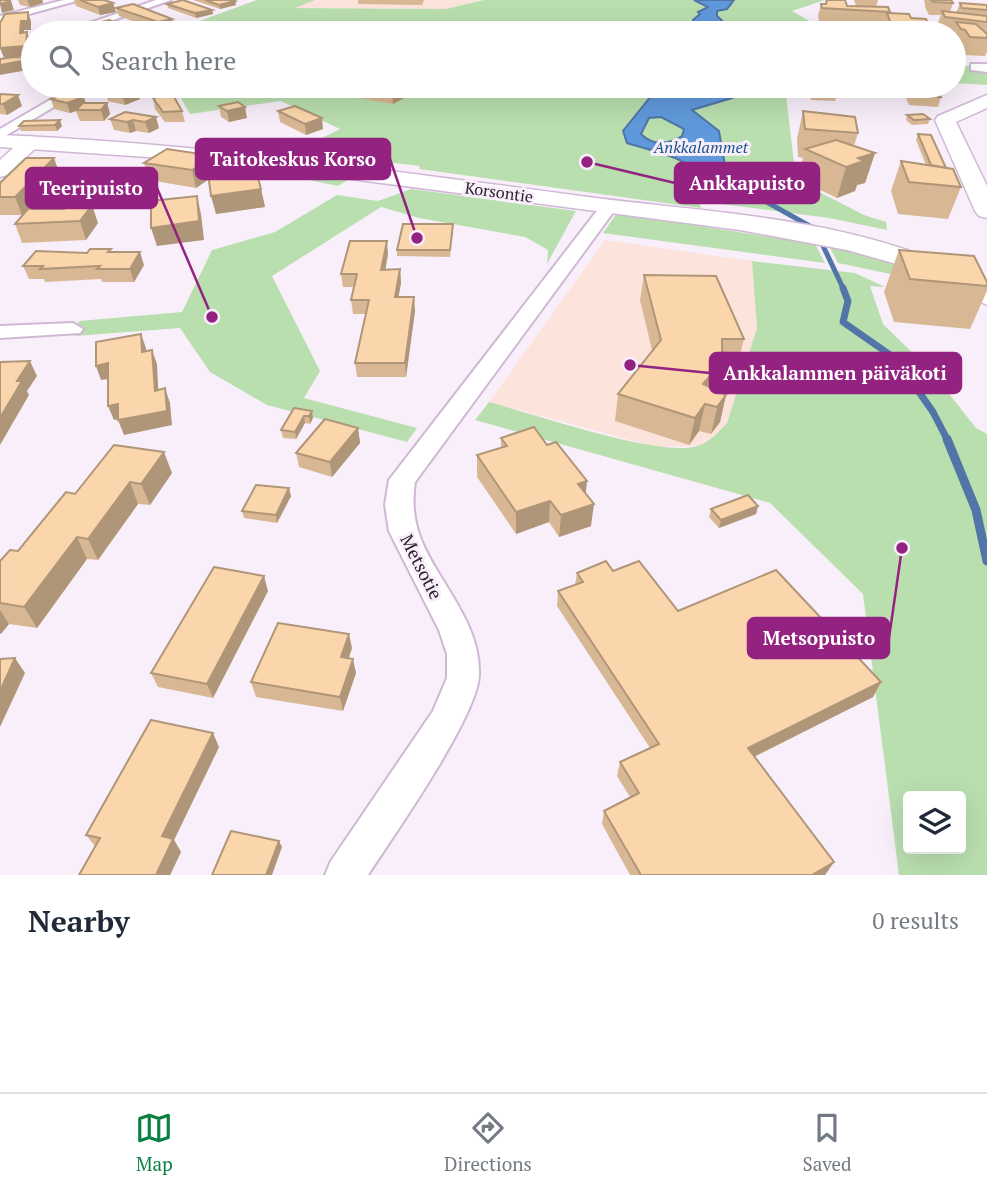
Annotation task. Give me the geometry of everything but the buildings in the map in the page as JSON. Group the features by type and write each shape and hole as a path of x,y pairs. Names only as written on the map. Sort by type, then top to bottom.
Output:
{"main road":[{"path":"987,101 944,120 987,211"},
{"name":"Korsontie","path":"0,141 146,147 783,231 847,243 985,286"}],"street":[{"path":"0,19 75,0"},
{"path":"101,21 166,0"},
{"path":"0,135 63,98"},
{"path":"0,171 31,142"},
{"name":"Metsotie","path":"345,875 449,715 463,677 460,643 401,527 397,493 402,480 609,207"},
{"path":"0,332 73,329"}],"shaded area":[{"path":"257,0 484,0 445,9 238,7"},
{"path":"605,240 752,261 757,328 727,423 718,433 698,446 656,447 489,402"}],"green space":[{"path":"257,0 315,0 295,8 445,9 484,0 825,0 792,11 810,21 200,21"},
{"path":"966,66 987,70 987,85 966,84"},
{"path":"181,98 786,98 796,180 864,215 886,222 887,230 829,218 699,201 701,208 419,169 420,166 294,152 340,129 281,101 190,114"},
{"path":"250,168 274,168 351,178 338,186"},
{"path":"411,189 576,211 547,264 548,250 525,237 419,218 381,207 272,276 320,371 304,398 417,428 407,442 267,405 210,372 180,328 75,336 79,321 182,312 212,250 275,232 337,195 378,201"},
{"path":"617,213 815,244 825,263 603,233"},
{"path":"830,248 853,251 904,267 905,277 838,263"},
{"path":"752,261 855,273 885,287 870,286 883,324 931,371 976,428 987,434 987,875 899,875 863,594 770,503 475,420 489,402 626,440 679,448 697,446 710,439 727,423 757,328"}],"water":[{"path":"694,0 734,0 727,9 717,11 717,16 722,21 693,21 700,14 698,12 708,7"},
{"name":"Ankkalammet","path":"649,98 732,98 692,110 719,131 725,165 717,169 699,170 675,158 627,143 623,131","holes":["661,117 684,129 682,136 671,141 655,142 641,134 649,118"]}],"waterway":[{"path":"713,172 815,229 844,290"},
{"path":"843,288 848,301 843,322 896,359 933,412 947,439"},
{"path":"947,439 976,510 987,561"}],"place":[{"name":"Ankkapuisto","path":"587,162"},
{"name":"Taitokeskus Korso","path":"417,238"},
{"name":"Teeripuisto","path":"212,317"},
{"name":"Ankkalammen päiväkoti","path":"630,365"},
{"name":"Metsopuisto","path":"902,548"}]}
